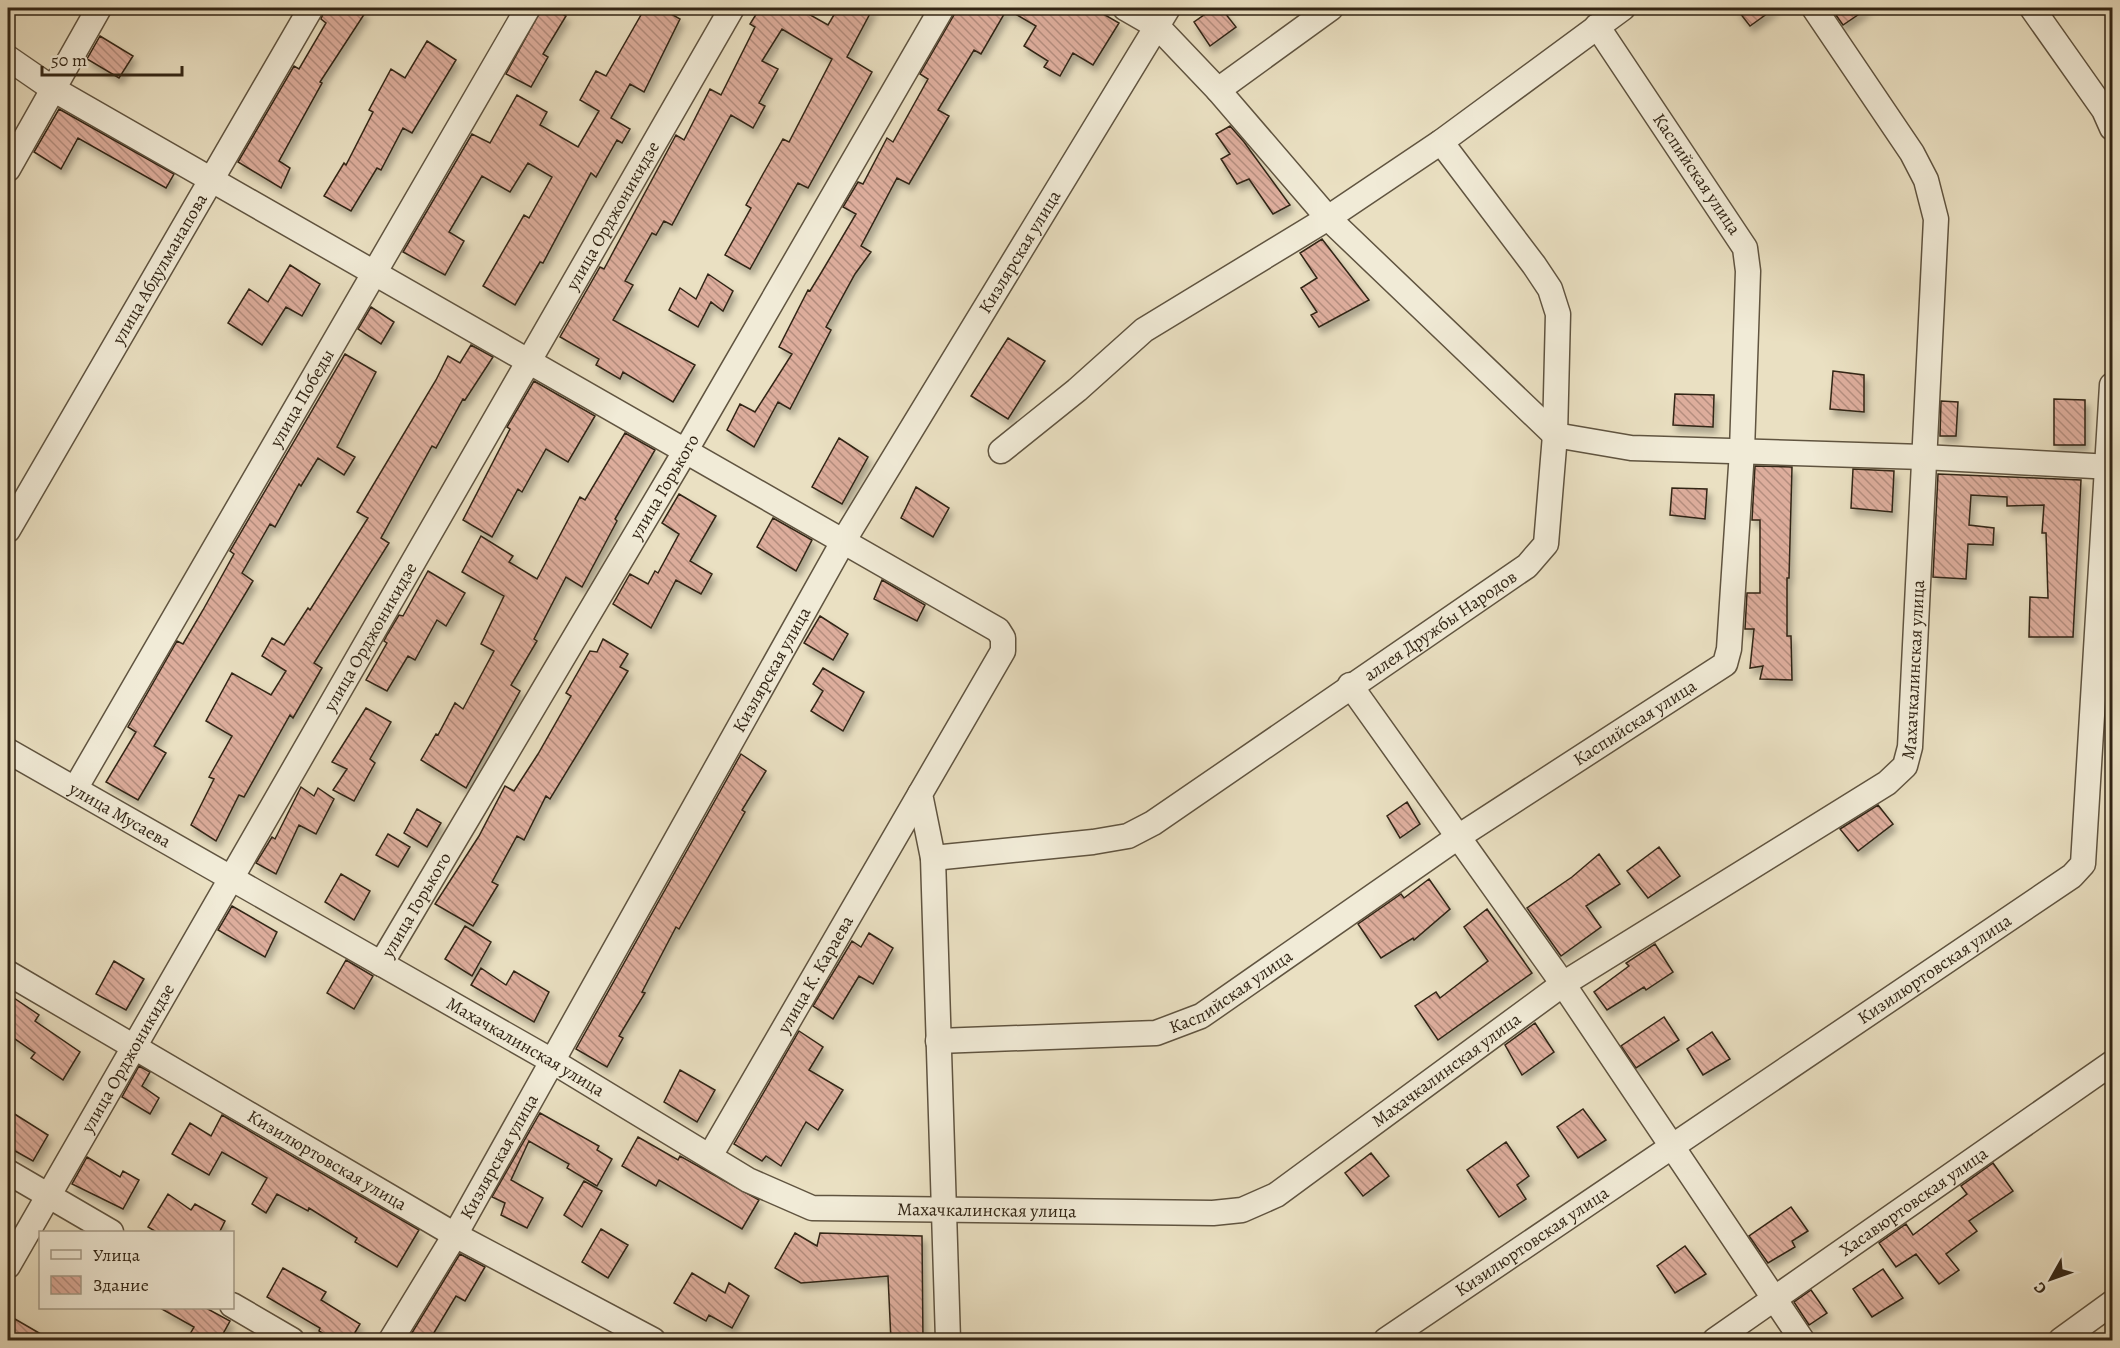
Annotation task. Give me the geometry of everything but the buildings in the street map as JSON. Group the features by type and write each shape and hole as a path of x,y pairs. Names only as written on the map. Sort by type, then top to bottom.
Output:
{"street":[{"path":"8,169 99,8"},
{"name":"улица Абдулманапова","path":"8,530 311,8"},
{"name":"улица Победы","path":"75,789 528,8"},
{"name":"улица Орджоникидзе","path":"8,1266 732,8"},
{"name":"улица Горького","path":"381,964 686,450 942,8"},
{"path":"1125,8 1163,17 1218,90 1328,218 1555,435 1631,448 1923,457 2111,467"},
{"path":"1218,90 1331,8"},
{"path":"1001,450 1077,390 1144,330 1328,218 1441,142 1623,8"},
{"name":"Махачкалинская улица","path":"232,879 552,1061 748,1180 812,1208 1213,1214 1242,1210 1276,1195 1563,984 1887,783 1905,766 1910,747 1936,219 1926,180 1912,153 1814,8"},
{"path":"2032,8 2104,110 2112,128"},
{"name":"Кизлярская улица","path":"391,1341 455,1234 844,540 1163,17"},
{"name":"Каспийская улица","path":"938,1041 1156,1033 1201,1016 1458,837 1725,664 1729,649 1742,451 1748,271 1745,248 1597,26"},
{"path":"8,58 53,88 844,540"},
{"name":"аллея Дружбы Народов","path":"933,858 1093,842 1128,836 1154,823 1350,685 1527,566 1540,554 1546,544 1555,435 1558,314 1550,289 1441,142"},
{"name":"Кизилюртовская улица","path":"1386,1341 1671,1145 2072,876 2083,864 2111,467 2112,385"},
{"name":"улица К. Караева","path":"710,1156 1003,651 1003,638 998,630 844,540"},
{"path":"1350,685 1563,984 1802,1341"},
{"name":"улица Мусаева","path":"8,751 232,879"},
{"path":"920,794 933,858 948,1341"},
{"name":"Кизилюртовская улица","path":"8,973 134,1049 455,1234 653,1341"},
{"name":"Хасавюртовская улица","path":"1714,1341 2112,1063"},
{"path":"8,1172 108,1231"},
{"path":"2061,1341 2088,1333 2112,1303"},
{"path":"234,1306 292,1341"}]}
